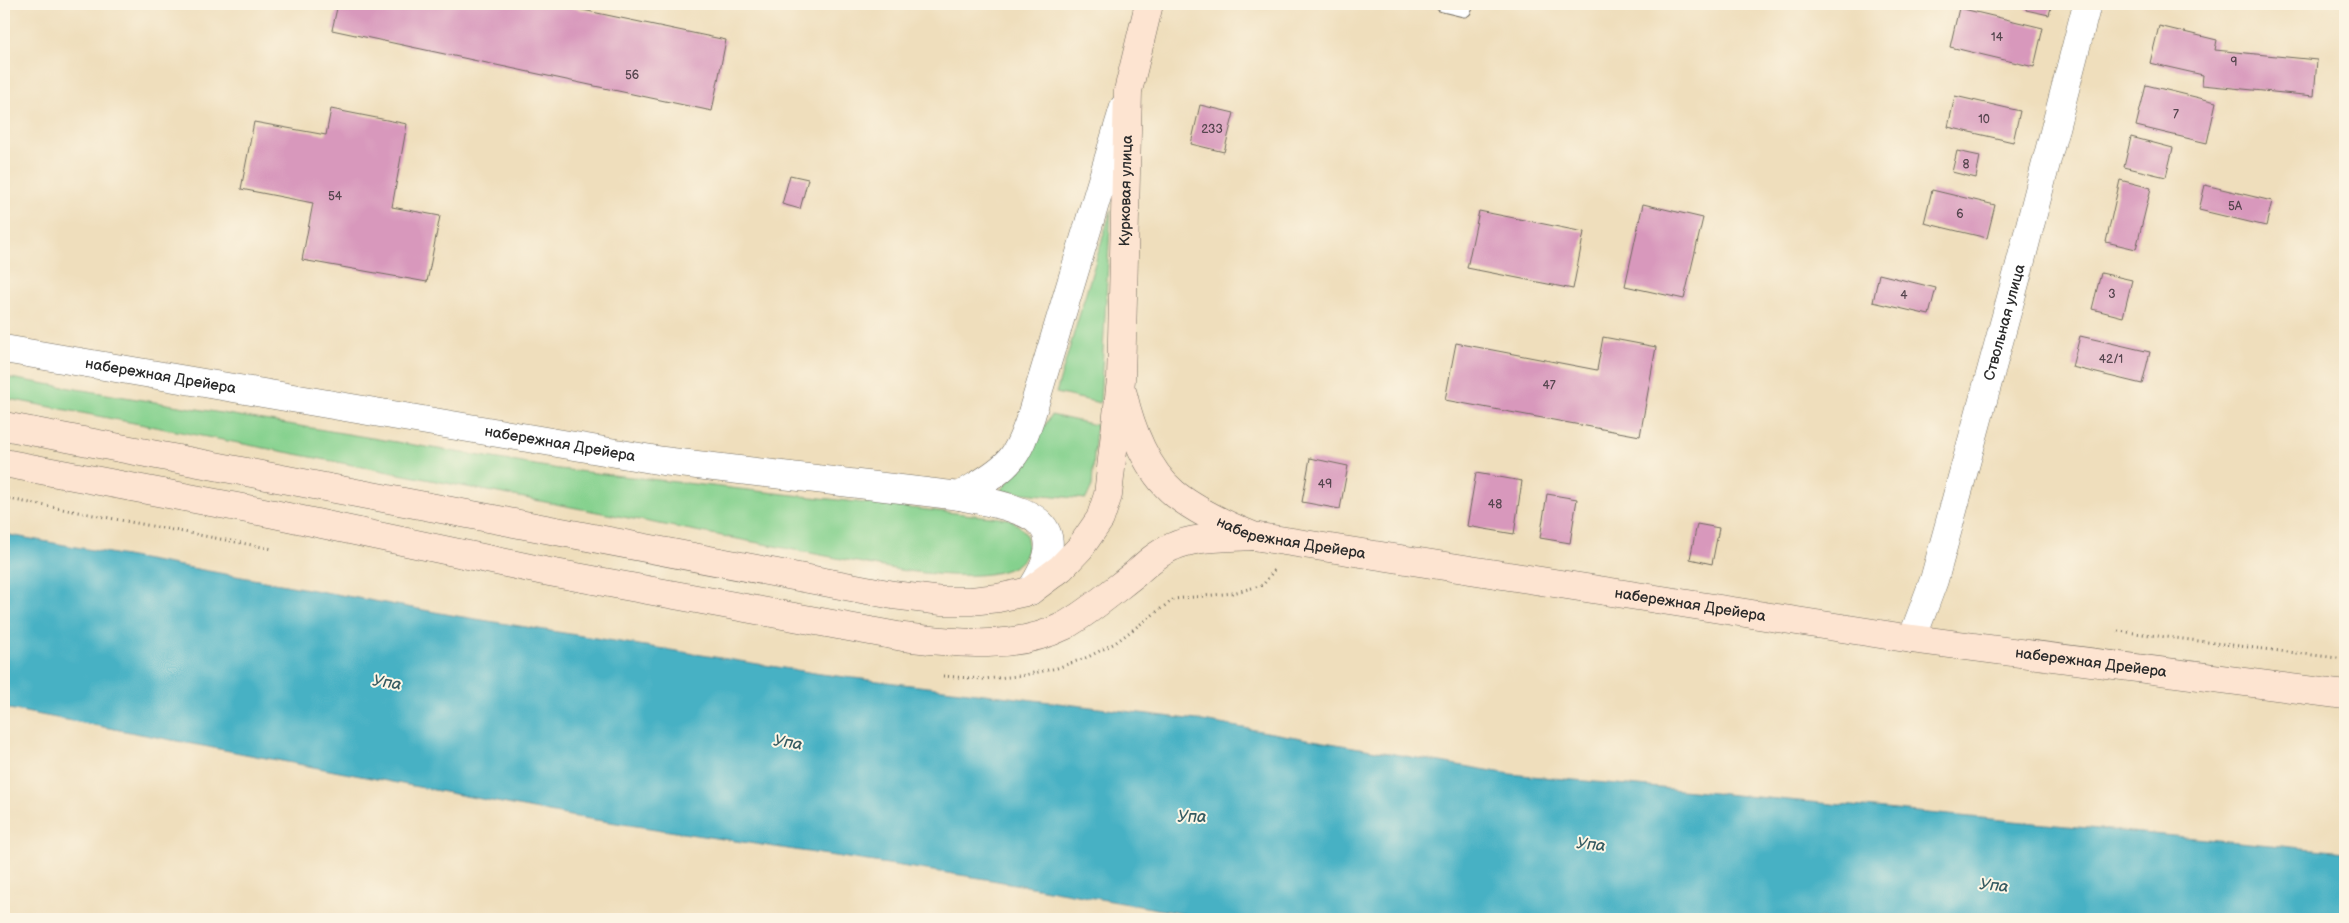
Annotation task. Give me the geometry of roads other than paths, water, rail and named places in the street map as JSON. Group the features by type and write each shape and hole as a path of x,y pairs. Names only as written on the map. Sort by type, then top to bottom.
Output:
{"main road":[{"name":"Курковая улица","path":"1121,380 1128,91 1149,4"},
{"name":"набережная Дрейера","path":"1121,380 1128,414 1142,449 1157,475 1176,494 1219,521 1252,536 1912,639 2345,695"},
{"path":"4,426 893,595 942,600 971,600 998,598 1030,591 1061,568 1080,548 1100,519 1108,495 1121,380"},
{"path":"4,463 245,508 544,571 903,637 963,644 996,643 1024,639 1051,631 1077,617 1155,556 1172,547 1188,542 1252,536"}],"street":[{"name":"Ствольная улица","path":"1912,639 1934,580 2018,272 2088,4"},
{"path":"960,496 1001,469 1012,459 1032,416 1128,91"},
{"name":"набережная Дрейера","path":"4,349 663,461 960,496 1025,513 1040,521 1044,527 1049,546 1047,560 1030,591"}],"lane":[{"path":"1443,4 1464,9 1466,4"}],"water":[{"name":"Упа","path":"4,534 457,616 821,674 1197,720 1510,774 2345,852 2345,919 1214,919 980,878 570,816 4,708"}]}
